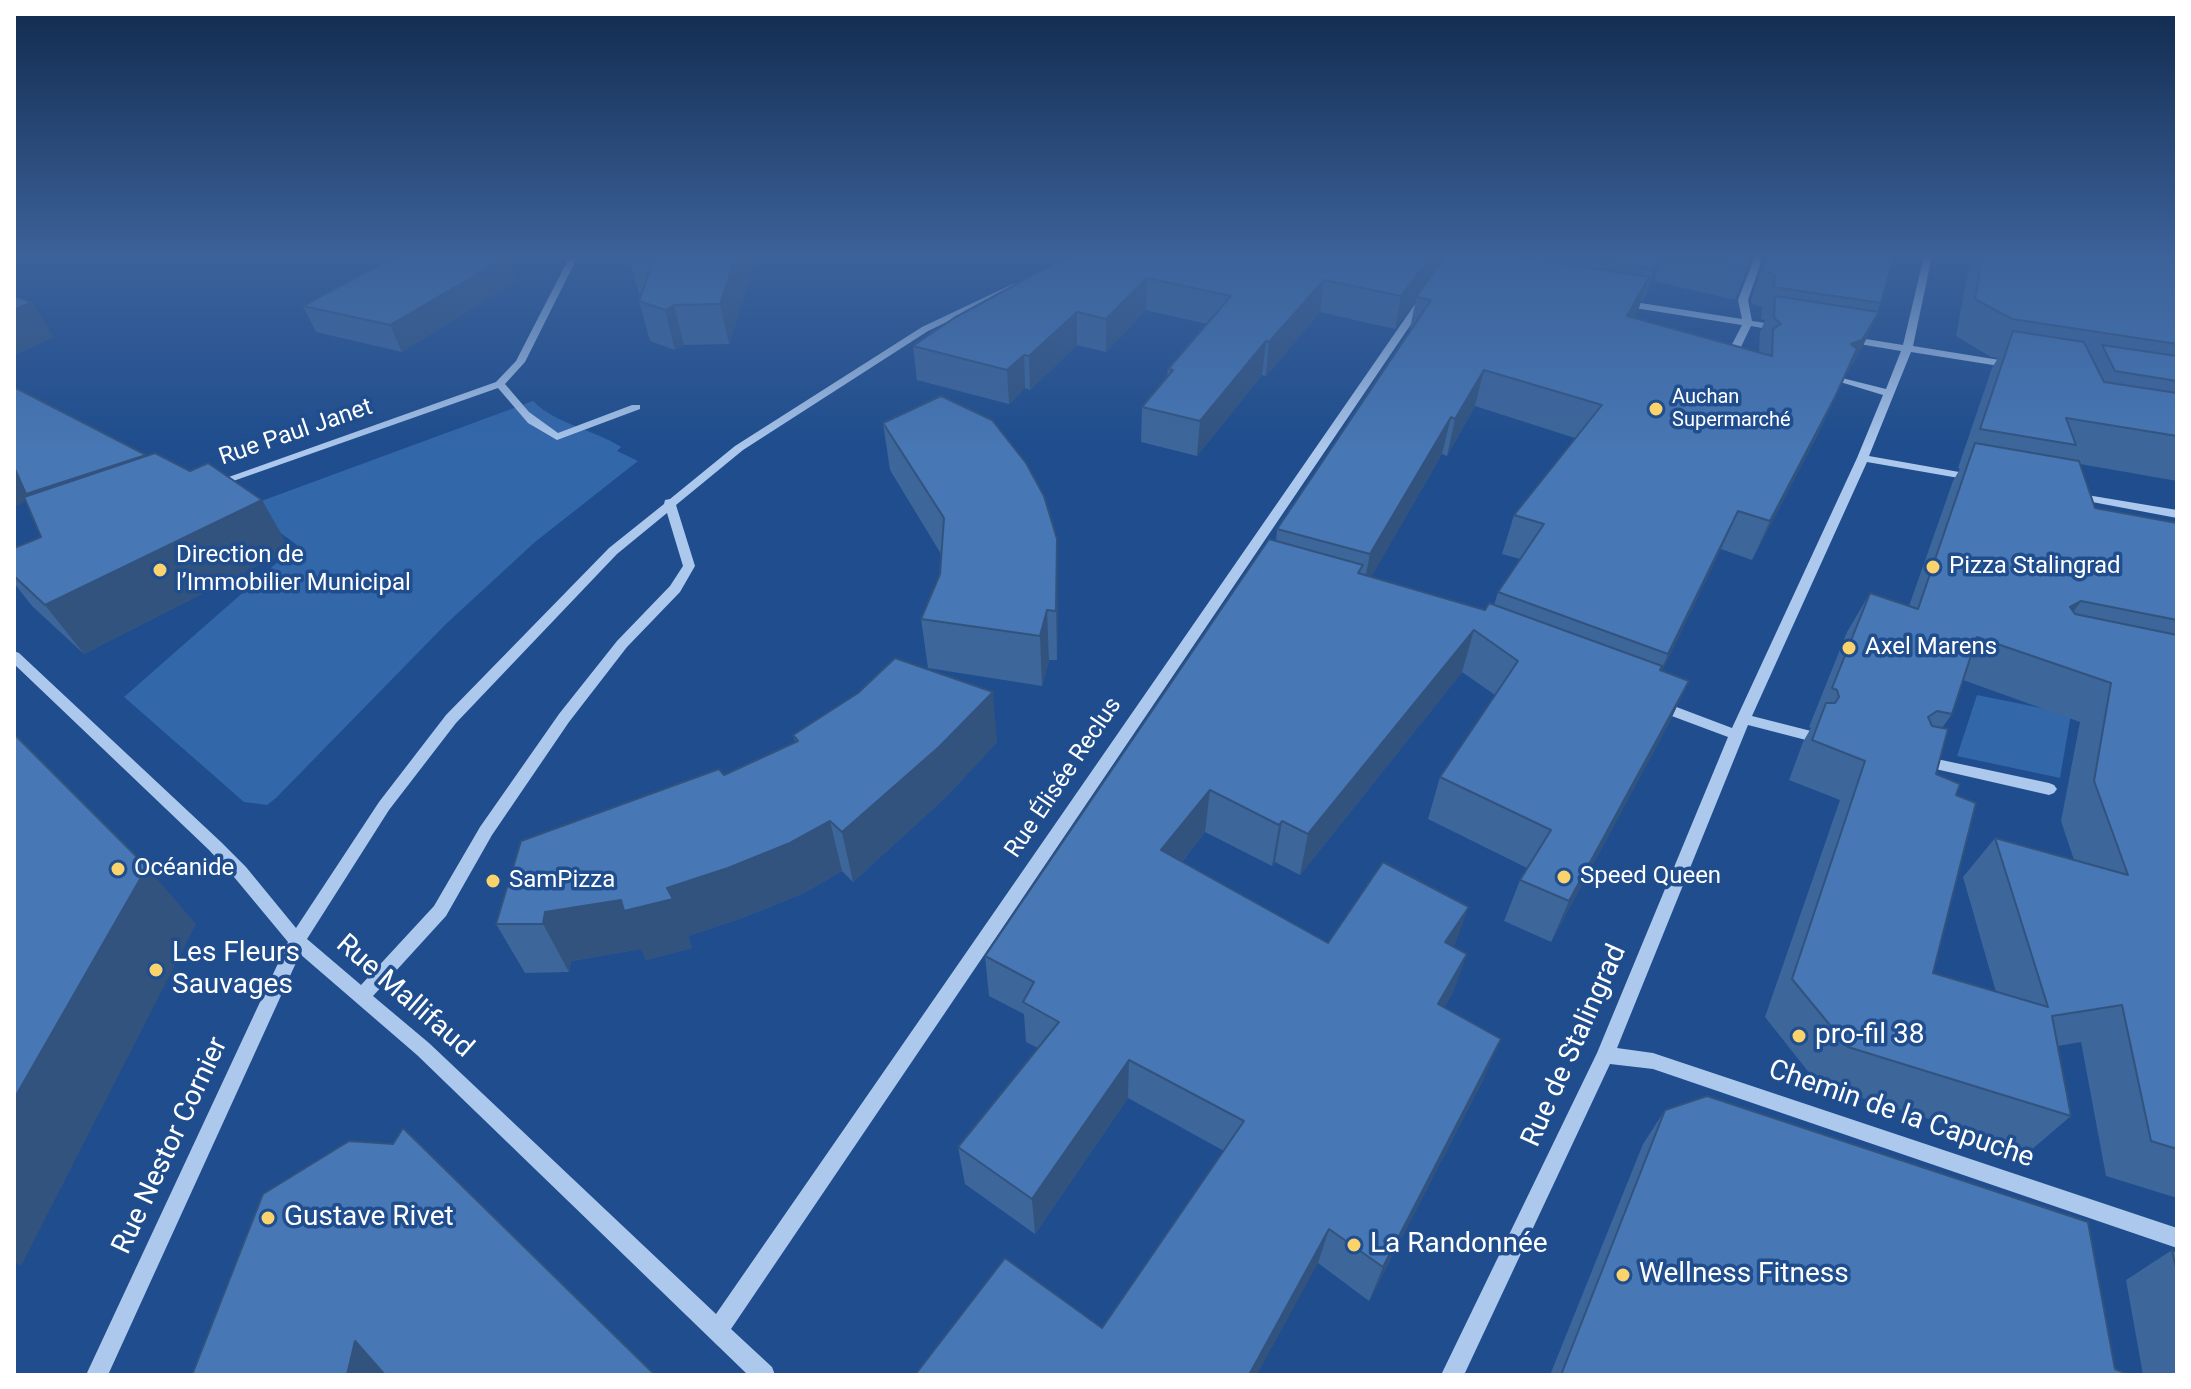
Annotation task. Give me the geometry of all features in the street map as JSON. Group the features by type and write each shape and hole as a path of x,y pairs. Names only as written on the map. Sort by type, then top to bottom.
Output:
{"street":[{"path":"541,321 520,362 500,384 521,413 557,437 636,407"},
{"name":"Rue Nestor Cornier","path":"97,1375 297,941 384,806 451,719 613,551 669,502 739,448 879,357 943,321"},
{"name":"Rue Élisée Reclus","path":"718,1329 1248,568 1409,321"},
{"path":"1735,321 1793,330"},
{"name":"Rue de Stalingrad","path":"1452,1375 1605,1055 1740,727 1863,458 1907,349 1913,321"},
{"path":"1748,323 1733,352 1758,359"},
{"path":"1839,337 2023,367"},
{"path":"1842,381 1889,393"},
{"name":"Rue Paul Janet","path":"203,488 500,384"},
{"path":"1863,458 1995,481"},
{"path":"2055,492 2177,514"},
{"path":"362,996 440,911 486,831 564,718 622,644 675,589 689,566 669,502"},
{"name":"Rue Mallifaud","path":"14,656 215,846 297,941 462,1085 764,1375"},
{"path":"1651,702 1740,727 1806,735"},
{"path":"1911,758 2049,789"},
{"name":"Chemin de la Capuche","path":"1605,1055 1653,1061 2177,1238"}],"shaded area":[{"path":"533,401 553,416 621,447 617,451 638,461 535,542 446,624 267,805 244,802 124,697 297,545 245,507"},
{"path":"1977,695 2071,714 2060,778 1957,756"}],"building":[{"path":"371,321 397,321 390,325"},
{"path":"950,321 1067,321 1029,356 1024,355 1007,370 913,346"},
{"path":"1210,321 1288,321 1269,342 1266,341 1200,421 1142,407 1173,370 1168,369"},
{"path":"1417,321 1644,321 1772,356 1773,329 1781,324 1777,321 1874,321 1862,340 1851,344 1857,349 1770,521 1738,511 1668,654 1498,592 1544,524 1514,515 1602,405 1484,370 1455,419 1451,417 1370,554 1277,529"},
{"path":"2024,321 2177,321 2177,344"},
{"path":"2013,331 2084,342 2104,382 2177,393 2177,436 2066,418 2076,445 1980,429"},
{"path":"2102,345 2177,356 2177,381 2115,371"},
{"path":"14,387 146,455 26,494 14,467"},
{"path":"941,396 992,420 1026,463 1044,496 1057,539 1056,611 1047,610 1040,636 921,619 940,574 944,518 883,423"},
{"path":"1975,443 2079,461 2095,508 2177,523 2177,620 2081,601 2070,607 2075,614 2177,635 2177,1149 2151,1141 2122,1005 2052,1016 2071,1116 1848,1047 1792,979 1865,761 1812,740 1826,703 1835,703 1839,697 1837,690 1832,688 1870,593 1918,609","holes":["1977,637 2111,683 2094,781 2128,875 1995,838 2048,1007 1933,973 1976,803 1956,795 1960,784 1936,774 1948,729 1932,726 1928,717 1937,711 1952,714"]},
{"path":"155,453 190,471 208,463 262,500 45,605 14,576 14,548 41,537 24,497"},
{"path":"1269,539 1363,565 1358,573 1485,610 1489,603 1662,666 1660,670 1689,681 1569,901 1520,880 1551,830 1440,777 1518,661 1474,630 1308,834 1282,821 1279,825 1210,790 1161,850 1328,943 1383,862 1469,907 1445,942 1467,954 1438,1004 1501,1039 1383,1267 1329,1229 1249,1375 915,1375 1005,1258 1102,1328 1244,1121 1129,1060 1032,1199 958,1147 1059,1022 1023,1002 1034,982 985,956"},
{"path":"895,658 993,692 939,747 842,832 830,821 790,843 667,888 673,899 624,911 621,900 545,912 543,924 496,924 521,841 719,769 724,775 798,741 793,735 858,693"},
{"path":"14,734 147,867 14,1099"},
{"path":"1707,1096 2088,1222 2115,1369 2130,1375 1561,1375 1665,1110"},
{"path":"403,1128 655,1375 385,1375 355,1341 347,1375 192,1375 263,1194 349,1141 393,1144"},
{"path":"2172,1250 2177,1252 2177,1273"}],"place":[{"name":"Auchan Supermarché","path":"1656,409"},
{"name":"Pizza Stalingrad","path":"1933,567"},
{"name":"Direction de l’Immobilier Municipal","path":"160,570"},
{"name":"Axel Marens","path":"1849,648"},
{"name":"Océanide","path":"118,869"},
{"name":"Speed Queen","path":"1564,877"},
{"name":"SamPizza","path":"493,881"},
{"name":"Les Fleurs Sauvages","path":"156,970"},
{"name":"pro-fil 38","path":"1799,1036"},
{"name":"Gustave Rivet","path":"268,1218"},
{"name":"La Randonnée","path":"1354,1245"},
{"name":"Wellness Fitness","path":"1623,1275"}]}
